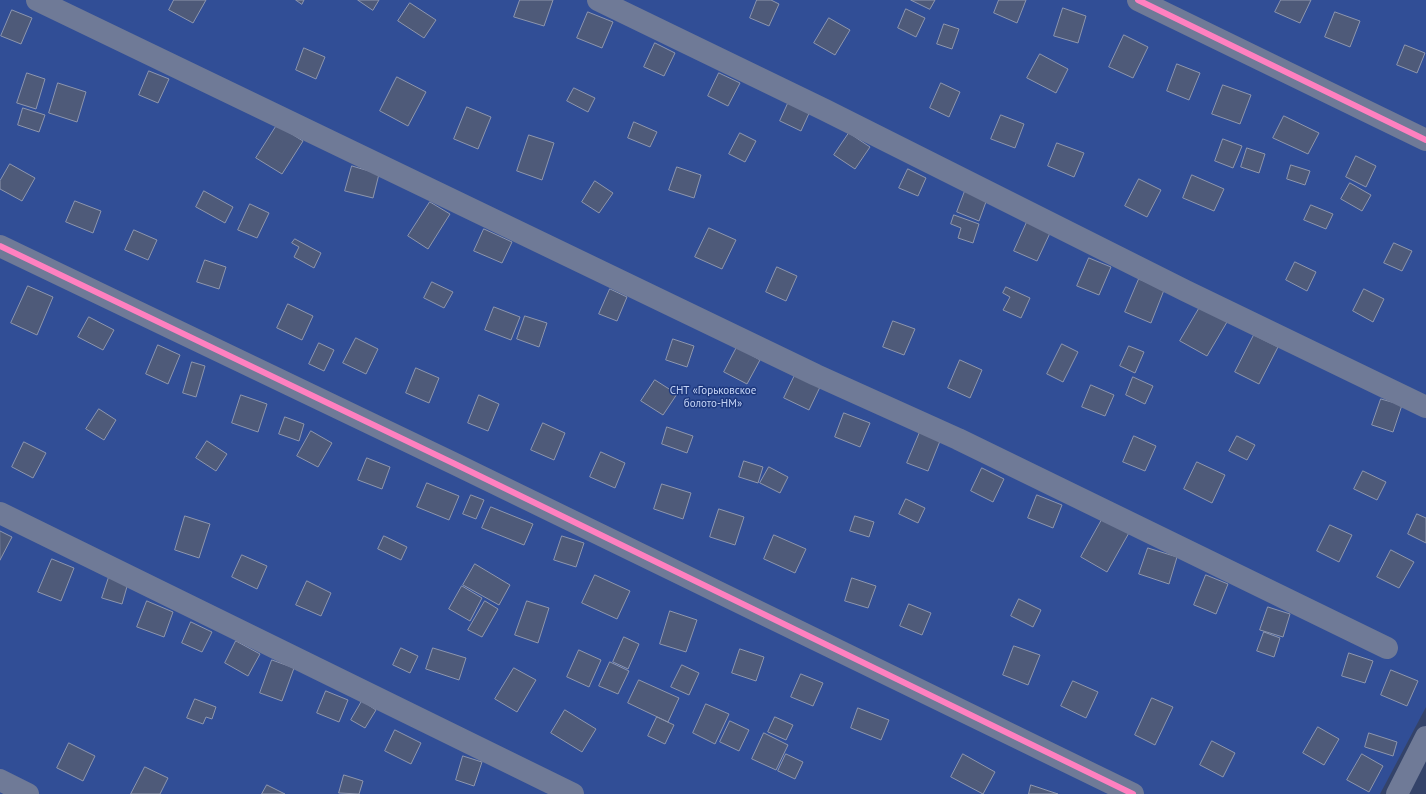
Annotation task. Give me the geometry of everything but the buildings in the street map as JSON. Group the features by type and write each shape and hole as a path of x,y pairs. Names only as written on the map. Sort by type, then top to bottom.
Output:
{"street":[{"path":"37,0 816,376 958,439 1387,648"},
{"path":"598,0 825,110 1186,291 1426,406"},
{"path":"1138,0 1426,140"},
{"path":"0,246 469,471 1133,794"},
{"path":"0,513 573,794"},
{"path":"1397,794 1426,737"},
{"path":"0,780 28,794"}],"green space":[{"name":"СНТ «Горьковское болото-НМ»","path":"0,0 1426,0 1426,707 1380,794 0,794"}],"cycle path":[{"path":"1138,0 1426,140"},
{"path":"0,246 455,464 1133,794"}]}
